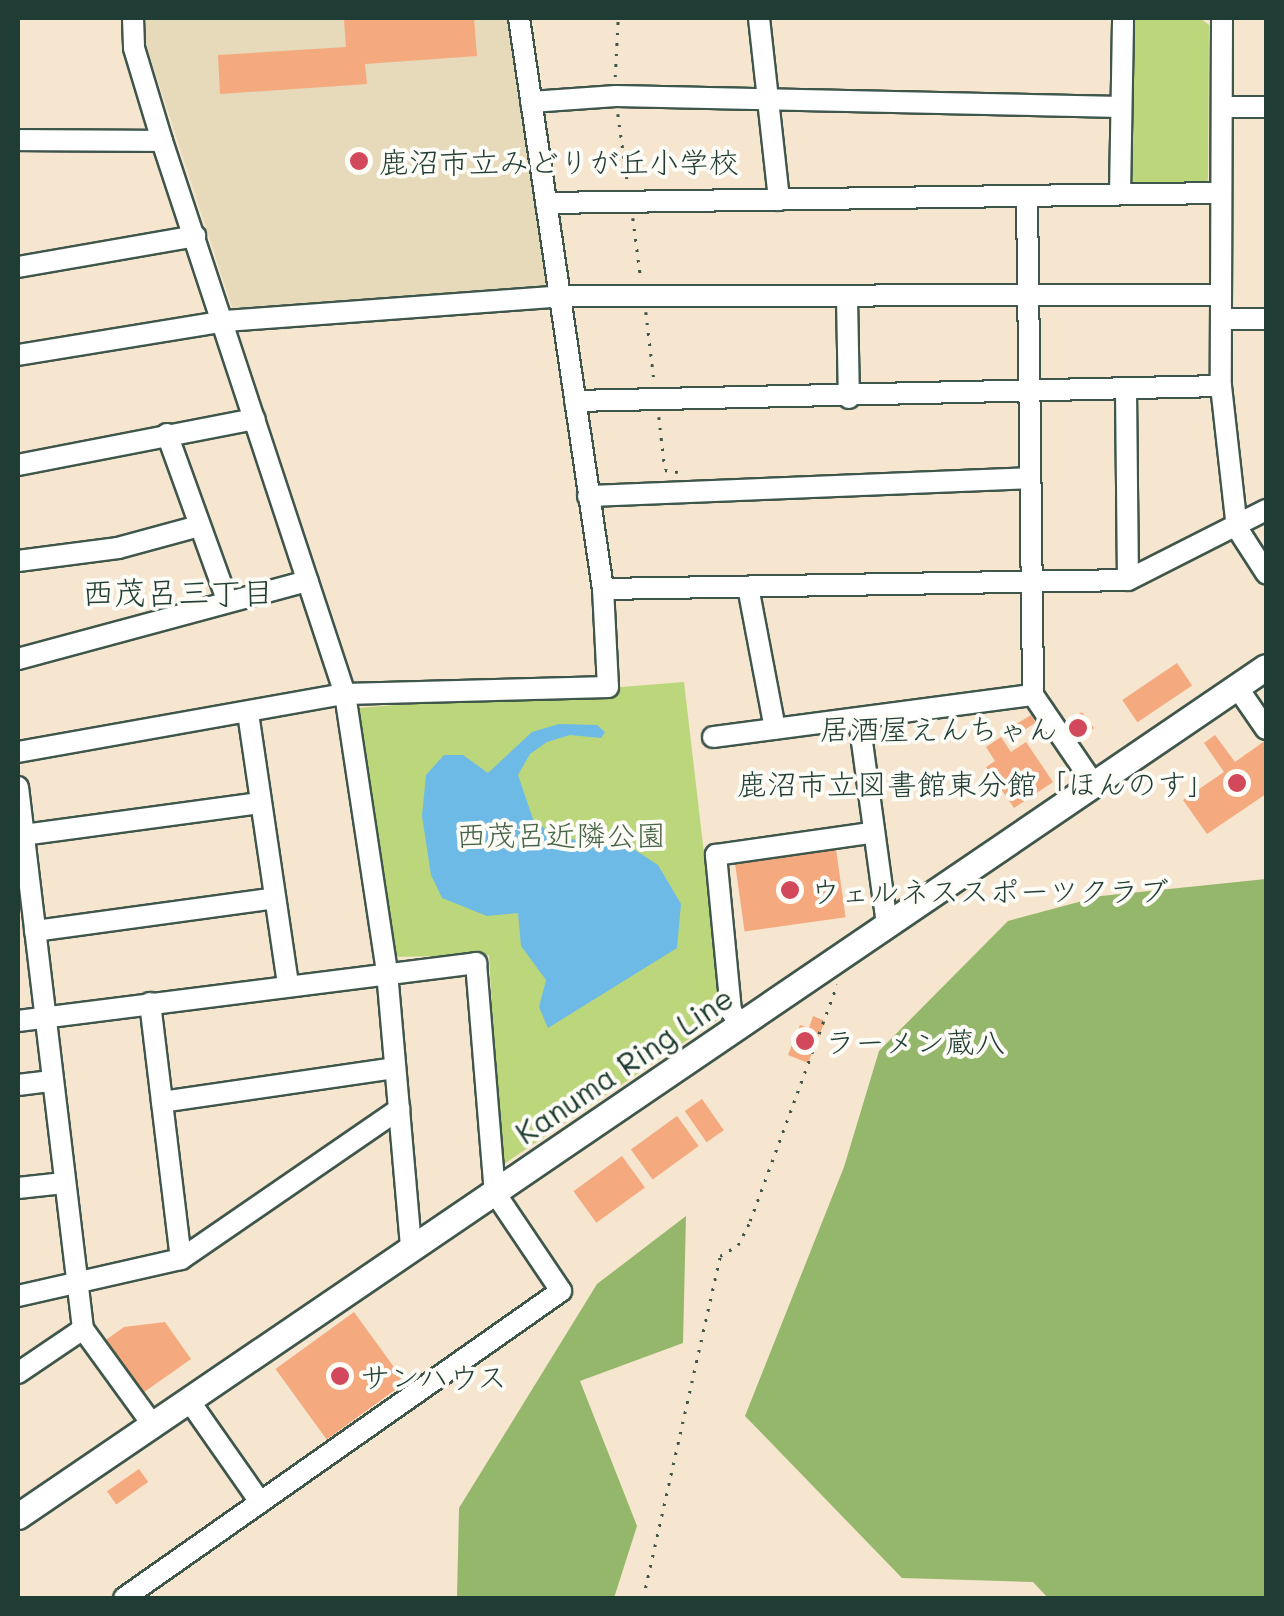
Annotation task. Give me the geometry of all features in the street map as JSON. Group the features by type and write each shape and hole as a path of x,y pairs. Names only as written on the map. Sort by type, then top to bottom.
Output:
{"main road":[{"name":"Kanuma Ring Line","path":"18,1516 1266,667"}],"street":[{"path":"133,18 134,48 162,142 226,322 346,694 387,972 411,1249"},
{"path":"18,752 346,694 608,687 602,589 519,18"},
{"path":"759,18 779,200"},
{"path":"1120,194 1122,18"},
{"path":"1222,18 1221,386 1236,528 1266,573"},
{"path":"531,102 616,96 768,104 1121,107"},
{"path":"1222,107 1266,108"},
{"path":"18,140 162,142"},
{"path":"546,203 1220,193"},
{"path":"1027,196 1033,695 1093,783"},
{"path":"18,267 195,236"},
{"path":"18,355 226,322 562,296 1221,295"},
{"path":"847,298 848,398"},
{"path":"1221,319 1266,319"},
{"path":"575,401 1030,394 1221,386"},
{"path":"1126,390 1128,580"},
{"path":"18,465 255,419"},
{"path":"167,434 227,600"},
{"path":"588,496 1030,478"},
{"path":"602,589 1032,585 1128,580 1266,510"},
{"path":"18,561 118,548 199,526"},
{"path":"18,660 308,581"},
{"path":"748,587 775,728"},
{"path":"1237,687 1266,729"},
{"path":"712,737 1033,695"},
{"path":"248,713 288,984"},
{"path":"858,720 871,833 887,924"},
{"path":"18,788 24,899 35,932 83,1329 152,1424"},
{"path":"23,835 262,803"},
{"path":"741,1025 731,1011 716,855 871,833"},
{"path":"35,932 276,898"},
{"path":"18,1020 476,962 494,1193 561,1291 124,1598"},
{"path":"18,974 39,971"},
{"path":"150,1003 181,1259"},
{"path":"162,1102 395,1068"},
{"path":"18,1085 52,1082"},
{"path":"18,1296 181,1259 399,1109"},
{"path":"18,1188 64,1183"},
{"path":"18,1373 83,1329"},
{"path":"188,1399 260,1502"}],"path":[{"path":"616,96 612,37 619,34 618,18"},
{"path":"644,296 665,470 679,472 682,493"},
{"path":"644,1598 720,1256 738,1246 750,1221 828,1023 845,953"}],"shaded area":[{"name":"鹿沼市立みどりが丘小学校","path":"144,18 513,18 550,284 543,292 241,312 232,307 144,38"}],"green space":[{"path":"1136,18 1200,18 1209,25 1208,180 1201,187 1134,187 1124,178 1129,23"},
{"name":"西茂呂近隣公園","path":"684,682 723,1016 501,1166 489,955 393,957 358,708"},
{"path":"1266,879 1266,1598 1048,1598 1033,1582 902,1578 745,1416 844,1167 879,1051 1008,921 1101,896"},
{"path":"686,1216 683,1343 580,1381 637,1526 614,1598 457,1598 459,1508 597,1284"}],"water":[{"path":"559,724 597,725 605,732 601,738 570,735 547,742 530,754 518,775 533,819 554,836 635,850 658,865 681,904 677,948 548,1028 539,1007 546,980 521,946 518,913 487,916 442,898 431,875 422,816 426,775 444,755 463,755 488,773 532,732"}],"building":[{"path":"474,18 477,56 365,64 367,84 220,94 218,55 346,47 344,19"},
{"path":"1177,663 1192,685 1137,722 1122,700"},
{"name":"居酒屋えんちゃん","path":"1082,712 1094,728 1074,743 1062,727"},
{"path":"1031,715 1036,723 1010,739 1006,731"},
{"name":"鹿沼市立図書館東分館「ほんのす」","path":"1215,735 1235,762 1266,740 1266,794 1207,834 1183,800 1224,772 1204,743"},
{"path":"1001,737 1011,752 1026,742 1053,782 1014,808 986,767 995,761 986,747"},
{"name":"ウェルネススポーツクラブ","path":"836,849 846,917 745,932 735,863"},
{"name":"ラーメン蔵八","path":"813,1016 825,1021 808,1063 788,1055 800,1025 809,1028"},
{"path":"702,1099 724,1130 707,1142 685,1111"},
{"path":"677,1116 699,1146 653,1179 631,1150"},
{"path":"622,1156 645,1188 596,1223 573,1191"},
{"name":"サンハウス","path":"354,1312 405,1382 327,1439 276,1369"},
{"path":"165,1322 191,1359 140,1395 103,1342 124,1327"},
{"path":"139,1469 148,1482 116,1504 107,1491"}],"place":[{"name":"鹿沼市立みどりが丘小学校","path":"359,161"},
{"name":"居酒屋えんちゃん","path":"1078,728"},
{"name":"鹿沼市立図書館東分館「ほんのす」","path":"1237,783"},
{"name":"ウェルネススポーツクラブ","path":"790,890"},
{"name":"ラーメン蔵八","path":"805,1041"},
{"name":"サンハウス","path":"340,1376"}],"district":[{"name":"西茂呂三丁目","path":"178,591"}]}
